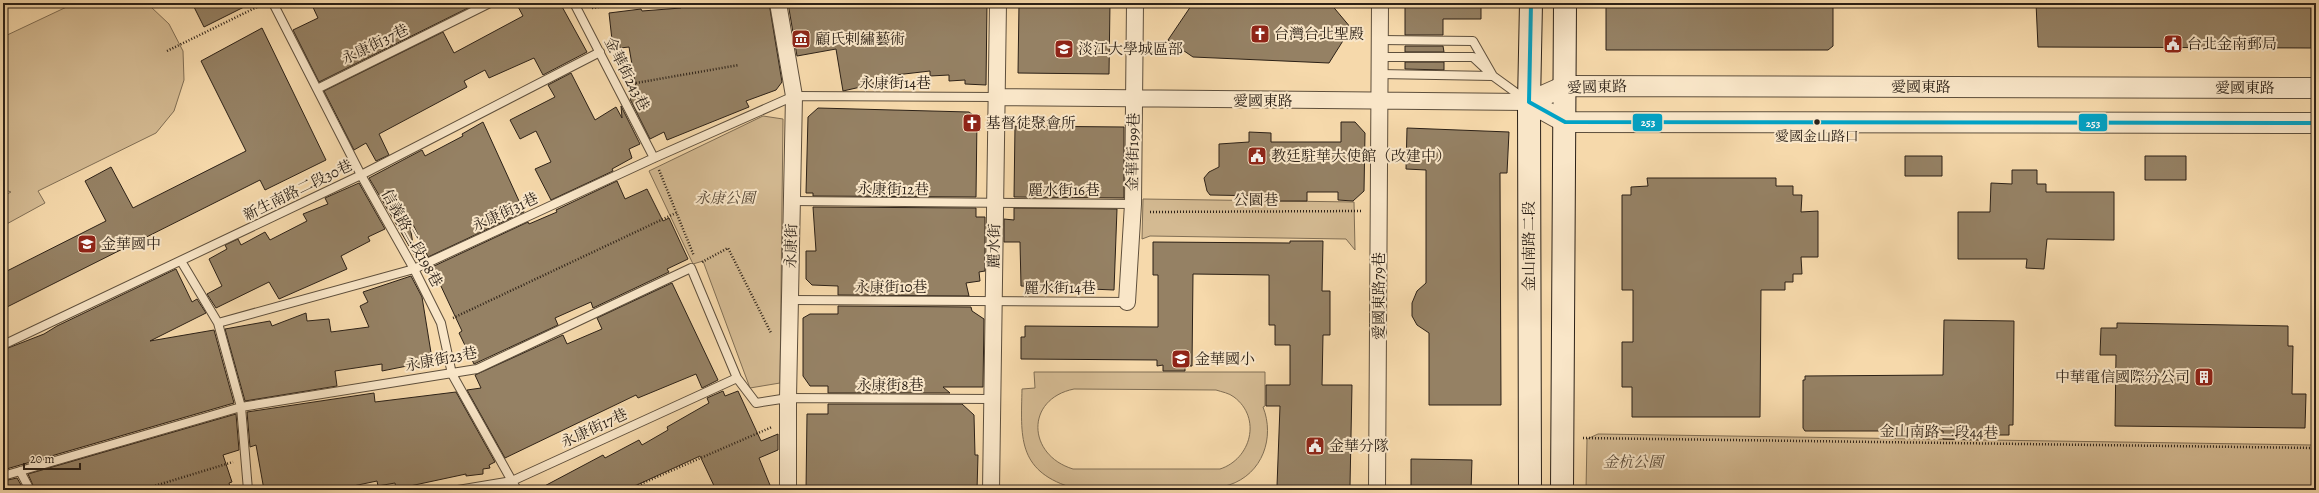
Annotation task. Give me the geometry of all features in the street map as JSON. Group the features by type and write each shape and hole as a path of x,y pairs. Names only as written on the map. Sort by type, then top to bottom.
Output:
{"main road":[{"name":"金山南路二段","path":"1530,490 1529,102 1531,3"},
{"path":"1562,490 1565,3"}],"street":[{"name":"永康街","path":"778,3 794,96 788,398 788,490"},
{"name":"麗水街","path":"991,490 998,3"},
{"name":"金華街199巷","path":"1127,302 1132,208 1135,3"},
{"name":"愛國東路79巷","path":"1377,490 1380,3"},
{"name":"愛國東路","path":"996,97 1134,100 1529,102 1565,86 2316,88"},
{"name":"愛國東路","path":"1529,102 1564,122 2316,123"}],"lane":[{"name":"信義路二段198巷","path":"273,3 361,175 414,269 441,323 452,374 517,490"},
{"name":"永康街37巷","path":"317,89 490,3"},
{"name":"金華街243巷","path":"574,3 654,158"},
{"path":"1380,40 1473,41 1493,76"},
{"name":"新生南路二段30巷","path":"3,345 361,175 600,52"},
{"path":"1380,57 1473,57 1493,76 1529,102"},
{"path":"1379,74 1493,76"},
{"name":"永康街14巷","path":"794,96 996,97"},
{"name":"永康街31巷","path":"218,323 414,269 654,158 794,96"},
{"name":"永康街12巷","path":"792,201 995,204"},
{"name":"麗水街16巷","path":"995,204 1132,208"},
{"path":"181,261 218,323 241,407 247,458 248,490"},
{"path":"691,268 737,378 756,403 788,398"},
{"name":"永康街23巷","path":"3,476 241,407 476,369 691,268"},
{"name":"永康街10巷","path":"790,300 993,302"},
{"name":"麗水街14巷","path":"993,302 1127,302"},
{"name":"永康街17巷","path":"458,490 512,481 737,378"},
{"name":"永康街8巷","path":"788,398 992,399"},
{"path":"20,471 30,490"}],"path":[{"path":"580,14 595,7 625,3"},
{"path":"167,51 257,7"},
{"path":"618,86 739,65"},
{"path":"654,158 695,254 691,268"},
{"name":"公園巷","path":"1132,208 1379,211"},
{"path":"441,323 678,212"},
{"path":"691,268 728,248 774,339"},
{"path":"627,490 788,420"},
{"name":"金山南路二段44巷","path":"1562,438 2316,448"},
{"path":"141,489 247,458"}],"green space":[{"path":"75,3 141,3 151,7 169,24 183,51 184,80 174,111 156,133 38,191 45,203 3,226 3,196 11,192 3,189 3,37"},
{"name":"永康公園","path":"763,116 783,119 780,383 750,388 703,261 693,264 649,171"},
{"path":"1143,199 1354,202 1355,250 1346,239 1150,236 1142,239"},
{"path":"1034,372 1265,372 1265,406 1263,407 1268,430 1266,442 1258,463 1250,472 1241,480 1226,486 1208,488 1070,487 1053,480 1040,471 1031,461 1026,449 1022,422 1022,389 1035,388","holes":["1074,389 1216,390 1234,397 1243,406 1248,416 1250,426 1249,437 1239,456 1231,464 1220,469 1073,469 1058,462 1047,452 1040,440 1038,428 1040,415 1047,404 1058,395"]},
{"name":"金杭公園","path":"1598,434 2313,445 2312,490 1586,490 1587,439"}],"building":[{"path":"192,3 252,3 204,27"},
{"path":"311,3 478,3 319,82 293,30 318,18"},
{"path":"516,3 560,3 587,52 543,75 534,58 489,78 485,70 464,81 467,87 379,134 389,155 376,161 366,143 354,150 324,91 443,32 454,53 523,16"},
{"path":"681,3 769,3 782,82 776,90 746,101 749,107 667,140 664,132 650,139 630,99 637,94 629,47 620,48 619,40 612,40 609,13 641,9 642,11 681,8"},
{"path":"788,3 987,3 986,85 965,84 965,80 949,81 949,75 930,76 930,71 887,76 887,81 843,91 836,49 797,56"},
{"name":"淡江大學城區部","path":"1019,3 1110,3 1109,74 1018,73"},
{"name":"台灣台北聖殿","path":"1193,3 1330,3 1351,28 1329,63 1193,57 1168,40"},
{"path":"1405,3 1481,3 1481,19 1443,19 1443,35 1405,35"},
{"path":"1606,3 1833,3 1833,46 1828,50 1606,50"},
{"path":"2036,3 2311,3 2311,48 2038,47"},
{"path":"262,28 326,160 265,190 260,180 3,309 3,273 106,221 85,181 111,167 133,208 246,151 201,61"},
{"path":"1405,46 1443,46 1444,52 1405,52"},
{"path":"1405,62 1444,62 1444,70 1405,69"},
{"path":"571,73 595,120 616,107 622,118 621,106 640,144 629,149 632,158 612,169 613,171 551,200 535,169 551,162 536,131 520,139 510,120 555,97 548,85"},
{"path":"818,108 969,112 977,118 976,197 813,196 813,193 806,193 808,117"},
{"path":"483,122 524,212 428,257 411,220 409,220 415,256 369,178 422,150 425,156 463,136 462,134"},
{"path":"1341,122 1355,122 1365,133 1364,191 1353,201 1338,200 1338,192 1307,192 1307,201 1267,201 1267,196 1210,195 1207,191 1204,178 1209,172 1219,167 1219,144 1249,142 1249,132 1271,133 1271,142 1341,142"},
{"path":"1015,126 1124,127 1124,198 1014,197"},
{"path":"1407,128 1509,132 1507,173 1500,173 1501,405 1429,405 1429,333 1417,325 1412,316 1412,303 1417,291 1426,283 1426,170 1406,169"},
{"path":"1905,156 1942,156 1942,176 1905,176"},
{"path":"2145,156 2186,156 2186,180 2145,180"},
{"path":"2012,170 2037,170 2037,184 2046,184 2046,192 2114,192 2114,240 2047,239 2044,269 2026,268 2027,259 1958,259 1958,212 1990,212 1991,183 2012,184"},
{"path":"1647,178 1776,178 1776,186 1793,186 1793,195 1802,195 1801,212 1818,211 1818,257 1801,257 1802,274 1793,274 1793,282 1785,282 1785,290 1761,290 1760,417 1632,417 1632,387 1622,387 1622,342 1633,342 1633,290 1622,290 1622,195 1631,195 1631,187 1648,186"},
{"path":"617,181 625,199 647,189 663,221 669,218 688,259 667,269 669,272 593,308 591,302 555,318 558,325 474,364 459,333 462,331 432,267 528,222 529,224 557,212 556,210"},
{"path":"359,183 385,229 368,237 370,241 341,256 347,269 279,299 269,282 216,308 207,294 222,286 209,259 227,249 225,245 238,239 241,245 265,232 270,240 307,221 303,214 328,204 325,198"},
{"path":"813,207 976,208 976,217 985,217 985,271 979,272 980,281 966,283 969,296 838,295 838,286 812,285 806,279 806,251 816,251"},
{"path":"1014,208 1117,209 1114,290 1021,286 1020,242 1004,242 1004,219 1014,220"},
{"path":"1290,241 1323,241 1322,291 1330,291 1330,335 1323,335 1322,385 1352,385 1350,486 1277,486 1280,406 1266,406 1266,385 1290,385 1290,345 1275,345 1275,325 1269,325 1269,275 1193,274 1192,366 1185,366 1185,371 1163,371 1163,365 1157,366 1157,360 1021,359 1021,337 1025,337 1025,326 1158,327 1158,275 1153,275 1153,242 1290,243"},
{"path":"176,269 192,302 197,299 206,313 150,341 214,330 234,403 3,470 3,350 44,334 57,326"},
{"path":"411,276 422,297 433,365 417,368 417,364 382,371 382,364 335,371 337,386 245,401 225,329 270,321 272,326 306,313 307,321 329,319 331,332 369,327 360,306 368,302 363,292"},
{"path":"672,283 718,380 702,388 696,374 638,398 636,395 505,458 467,390 481,388 475,375 563,335 567,344 602,329 597,318"},
{"path":"838,306 971,307 972,311 984,319 983,387 943,387 950,393 828,393 828,386 810,386 803,376 803,318 810,314 838,314"},
{"path":"1944,320 2014,321 2013,425 2009,425 2009,435 1986,435 1980,440 1943,439 1943,431 1805,431 1803,428 1803,380 1805,380 1805,376 1943,375"},
{"name":"中華電信國際分公司","path":"2117,323 2288,326 2288,346 2293,346 2292,394 2306,394 2305,428 2115,426 2116,355 2100,355 2101,328 2117,328"},
{"path":"723,391 725,396 738,391 761,441 778,434 778,450 759,458 772,490 716,490 700,456 626,490 537,490 603,455 605,458 639,440 642,445 668,430 667,427 709,403 707,398"},
{"path":"456,392 495,462 489,465 490,468 483,469 483,474 466,476 466,474 396,489 395,483 378,486 377,481 334,490 264,490 256,445 250,447 247,412 374,393 375,402"},
{"path":"828,404 962,404 974,415 975,455 978,455 977,490 806,490 807,414 828,414"},
{"path":"236,414 239,450 223,455 232,482 229,483 231,490 35,490 28,474"},
{"path":"1411,459 1472,460 1471,490 1411,490"},
{"path":"17,478 24,490 3,490 3,481"}],"transit line":[{"name":"253","path":"1531,3 1529,102 1565,122 2316,123"}],"place":[{"name":"台灣台北聖殿","path":"1260,34"},
{"name":"顧氏剌繡藝術","path":"801,39"},
{"name":"台北金南郵局","path":"2173,44"},
{"name":"淡江大學城區部","path":"1064,49"},
{"name":"愛國金山路口","path":"1817,122"},
{"name":"基督徒聚會所","path":"972,123"},
{"name":"教廷駐華大使館（改建中）","path":"1257,156"},
{"name":"金華國中","path":"87,244"},
{"name":"金華國小","path":"1181,359"},
{"name":"中華電信國際分公司","path":"2204,377"},
{"name":"金華分隊","path":"1315,446"}]}
